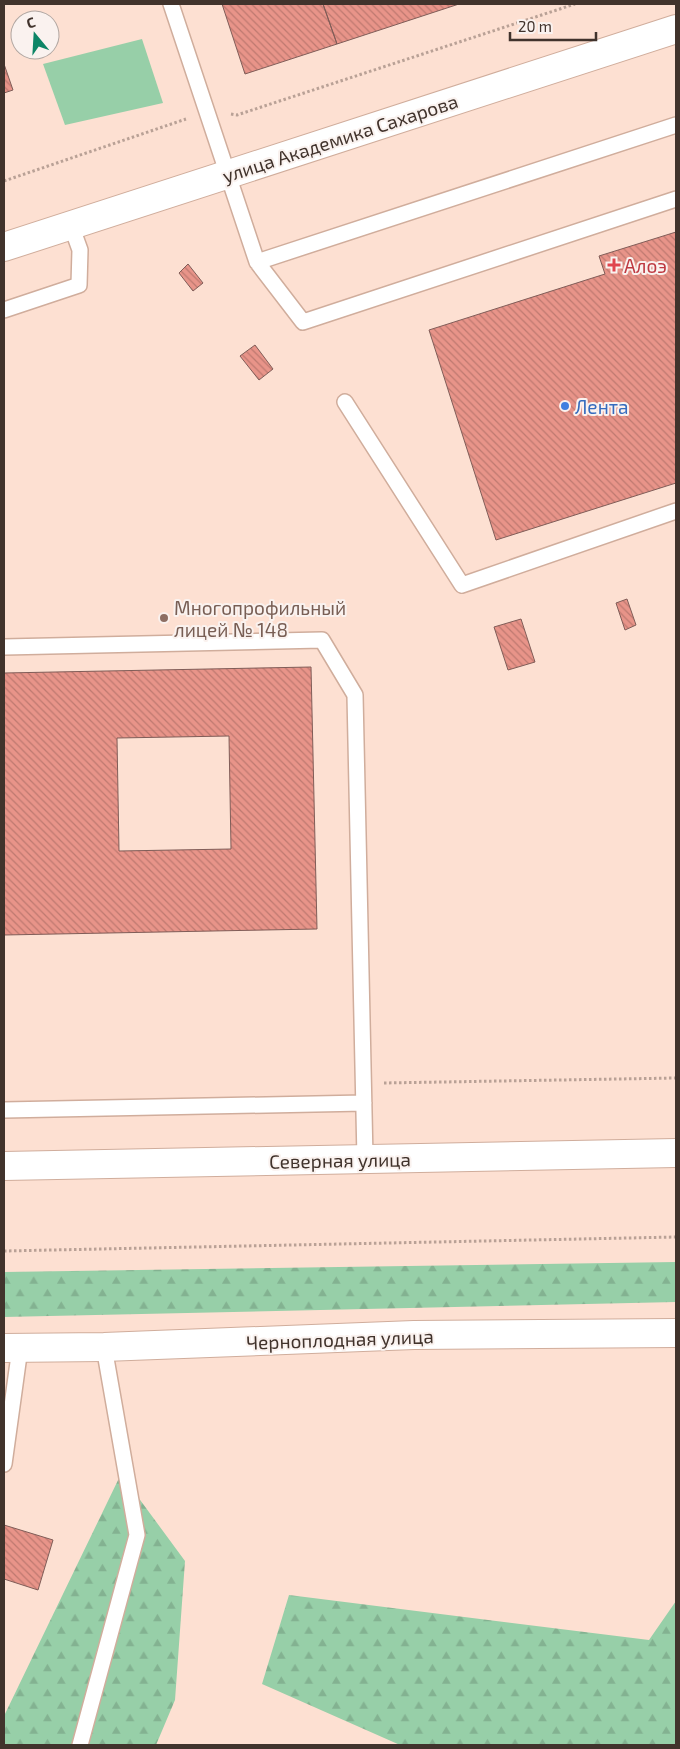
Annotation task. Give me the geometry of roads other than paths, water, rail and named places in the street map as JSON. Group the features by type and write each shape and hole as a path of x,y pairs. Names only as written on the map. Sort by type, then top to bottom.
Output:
{"street":[{"name":"улица Академика Сахарова","path":"4,247 676,29"},
{"name":"Северная улица","path":"4,1166 676,1154"},
{"name":"Черноплодная улица","path":"12,1348 104,1347 414,1335 676,1333"}],"lane":[{"path":"171,4 257,262 302,322 676,199"},
{"path":"257,262 676,126"},
{"path":"4,310 79,285 80,250 71,225"},
{"path":"345,402 462,585 676,511"},
{"path":"4,647 322,640 355,695 365,1159"},
{"path":"4,1110 364,1102"},
{"path":"80,1745 138,1535 104,1347"},
{"path":"4,1464 12,1348"}],"place":[{"name":"Алоэ","path":"614,265"},
{"name":"Лента","path":"565,406"},
{"name":"Многопрофильный лицей № 148","path":"164,618"}]}
